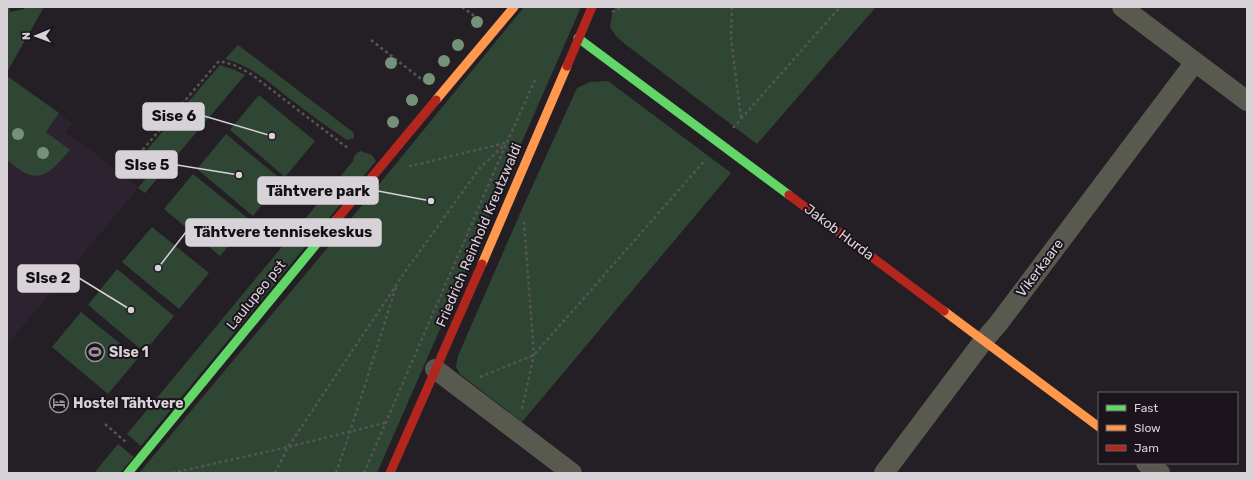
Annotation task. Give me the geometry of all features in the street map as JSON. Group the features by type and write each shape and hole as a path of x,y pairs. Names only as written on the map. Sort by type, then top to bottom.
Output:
{"street":[{"name":"Laulupeo pst","path":"128,473 514,7"},
{"name":"Friedrich Reinhold Kreutzwaldi","path":"390,473 592,7"},
{"path":"1122,7 1247,101"},
{"name":"Jakob Hurda","path":"578,38 1098,426"},
{"name":"Vikerkaare","path":"884,473 984,340 998,324 1194,62"},
{"path":"436,369 572,473"},
{"path":"1147,464 1160,473"}],"path":[{"path":"462,7 477,18"},
{"path":"732,7 731,40 741,118"},
{"path":"457,386 534,355 840,7"},
{"path":"371,40 425,81"},
{"path":"127,168 219,61 234,65 251,74 349,149"},
{"path":"364,473 539,71"},
{"path":"393,152 411,166 507,142 535,138"},
{"path":"275,473 288,447 398,283 479,169 507,142"},
{"path":"517,431 534,355 524,220"},
{"path":"336,473 398,283"},
{"path":"172,473 385,423"},
{"path":"105,424 142,456"}],"shaded area":[{"path":"7,76 72,123 65,132 100,157 138,188 7,345"}],"green space":[{"path":"7,7 10,7 10,12 24,9 25,7 44,7 7,72"},
{"path":"524,7 581,7 377,473 139,473 314,264"},
{"path":"615,7 876,7 757,144 616,36 610,27"},
{"path":"238,45 353,132 354,138 347,140 311,115 259,75 243,66 225,59"},
{"path":"220,65 245,75 145,193 138,188 152,171 139,159"},
{"path":"7,76 59,113 46,132 70,150 56,166 45,174 32,175 25,173 7,160"},
{"path":"608,81 731,173 522,422 460,374 456,367 458,356 577,88 590,82"},
{"path":"259,95 315,141 285,177 230,130"},
{"path":"226,134 282,180 253,216 197,169"},
{"path":"360,151 372,155 376,161 141,446 127,434 353,161 354,156"},
{"path":"193,174 250,220 220,256 164,209"},
{"path":"152,227 209,273 179,309 122,262"},
{"path":"117,269 174,316 144,352 88,305"},
{"name":"SIse 1","path":"81,312 138,358 108,394 52,347"},
{"path":"118,444 134,457 120,473 94,473"}],"traffic: fast":[{"path":"578,38 789,195"},
{"path":"128,473 337,219"}],"traffic: slow":[{"path":"436,100 514,7"},
{"path":"482,264 567,66"},
{"path":"944,311 1098,426"}],"traffic: jam":[{"path":"567,66 592,7"},
{"path":"337,219 436,100"},
{"path":"789,195 944,311"},
{"path":"390,473 482,264"}],"place":[{"name":"Sise 6","path":"272,136"},
{"name":"SIse 5","path":"239,175"},
{"name":"Tähtvere park","path":"431,201"},
{"name":"Tähtvere tennisekeskus","path":"158,268"},
{"name":"SIse 2","path":"131,310"},
{"name":"SIse 1","path":"95,352"},
{"name":"Hostel Tähtvere","path":"59,403"}]}
